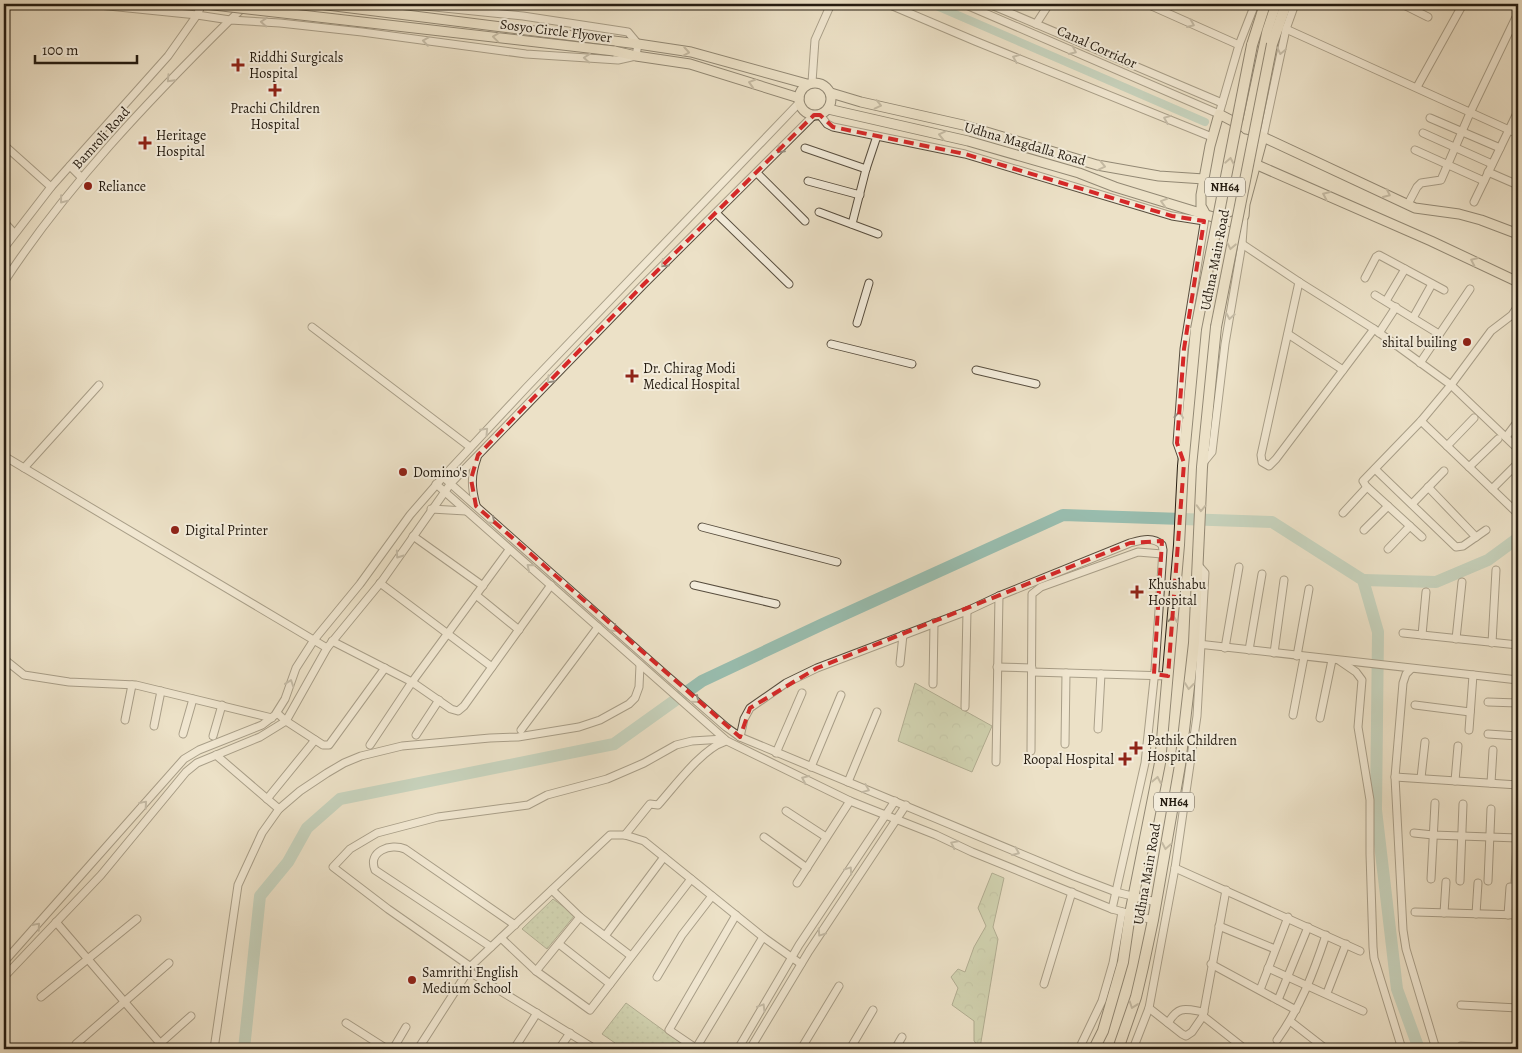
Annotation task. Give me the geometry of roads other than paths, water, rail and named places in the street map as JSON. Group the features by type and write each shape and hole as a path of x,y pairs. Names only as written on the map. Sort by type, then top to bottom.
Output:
{"highway":[{"name":"NH64","path":"1094,1049 1103,1031 1123,962 1126,913 1134,897 1160,764 1179,545 1183,464 1196,329 1252,44 1265,4"},
{"name":"Udhna Main Road","path":"1118,1049 1136,997 1153,920 1180,765 1198,644 1202,465 1216,327 1272,44 1286,4"}],"main road":[{"name":"Sosyo Circle Flyover","path":"204,4 614,51 636,56"},
{"name":"Sosyo Circle Flyover","path":"319,4 691,52 810,83"},
{"path":"1246,129 1267,31 1276,4"},
{"path":"636,56 690,64 799,101"},
{"path":"831,93 831,104 828,109 817,115 805,112 799,101 800,93 810,83 823,84 831,93 861,102 963,125 1097,165 1159,176 1204,179"},
{"name":"Udhna Magdalla Road","path":"828,109 968,141 1078,173 1207,218 1231,222 1244,216"},
{"path":"1207,218 1200,201 1212,137 1219,114 1246,129 1415,208 1458,214 1481,220 1518,234"},
{"path":"1244,216 1263,137"},
{"path":"1255,164 1431,241 1518,282"}],"street":[{"path":"89,4 230,20 353,31 526,54 618,60 636,56 638,44 628,32 523,16 430,5 405,4"},
{"path":"4,248 51,187 168,56 204,4"},
{"name":"Bamroli Road","path":"4,282 27,246 82,178 173,76 247,4"},
{"path":"810,83 815,40 830,4"},
{"path":"888,4 1212,137"},
{"name":"Canal Corridor","path":"964,4 1219,114"},
{"path":"989,4 1222,103"},
{"path":"1036,24 1049,4"},
{"path":"1147,4 1239,45"},
{"path":"1219,114 1239,45 1255,4"},
{"path":"1263,137 1286,29 1295,4"},
{"path":"1402,4 1428,17"},
{"path":"1417,88 1463,4"},
{"path":"1408,204 1421,183 1441,180 1470,113 1518,13"},
{"path":"1286,29 1518,134"},
{"path":"4,962 184,758 199,750 262,725 274,715 285,699 296,668 314,640 360,584 410,515 436,484 799,101"},
{"path":"1474,202 1518,111"},
{"path":"4,977 101,875 186,772 197,763 260,737 286,721 330,645 380,583 451,483 636,292 817,115 832,127 965,154 1172,216 1207,218 1184,349 1177,442 1183,464"},
{"path":"1430,118 1500,148"},
{"path":"1423,133 1492,164"},
{"path":"852,224 866,169 877,136"},
{"path":"4,145 51,187"},
{"path":"805,148 866,169"},
{"path":"1415,150 1484,181"},
{"path":"70,166 82,178"},
{"path":"1488,172 1518,185"},
{"path":"757,173 805,221"},
{"path":"808,181 860,195"},
{"path":"819,212 878,234"},
{"path":"716,213 789,284"},
{"path":"1202,465 1212,452 1225,344 1242,244 1244,216"},
{"path":"4,222 14,233"},
{"path":"1242,244 1376,331 1451,385 1518,449"},
{"path":"1365,278 1377,255 1444,290"},
{"path":"1386,301 1405,269"},
{"path":"1299,282 1261,455 1262,462 1265,465 1269,466 1276,459 1343,370 1396,307"},
{"path":"857,323 869,283"},
{"path":"1413,318 1432,284"},
{"path":"1420,363 1470,289"},
{"path":"1376,295 1439,334"},
{"path":"1422,537 1367,488 1363,482 1451,385 1488,334 1512,315 1518,306"},
{"path":"312,327 470,447"},
{"path":"1288,334 1343,370"},
{"path":"830,344 912,364"},
{"path":"976,370 1036,384"},
{"path":"24,468 99,384"},
{"path":"1447,446 1474,418"},
{"path":"1420,421 1515,511"},
{"path":"1506,437 1518,421"},
{"path":"1468,467 1498,439"},
{"path":"476,506 472,493 471,479 478,455"},
{"path":"4,456 314,640 385,668 412,682 454,711 461,710 551,585"},
{"path":"1492,489 1518,463"},
{"path":"1375,468 1456,547 1464,546 1486,530"},
{"path":"1412,504 1444,471"},
{"path":"443,477 665,674 726,727 740,736 776,753 906,805 1074,876 1116,892 1156,902"},
{"path":"436,484 723,738 850,801 1112,909 1153,920"},
{"path":"1428,487 1476,537"},
{"path":"1343,513 1367,488"},
{"path":"1364,530 1388,506"},
{"path":"432,509 467,511"},
{"path":"1388,549 1410,526"},
{"path":"702,527 836,562"},
{"path":"413,536 483,586"},
{"path":"740,736 744,719 750,708 786,683 817,668 967,611 998,596 1130,543 1147,539 1157,541 1162,545 1162,554 1154,674 1145,763 1112,909"},
{"path":"370,745 412,682 509,550"},
{"path":"1031,751 1031,598 1036,590 1138,552 1162,554"},
{"path":"1226,648 1240,567"},
{"path":"1492,642 1496,570"},
{"path":"1249,650 1262,574"},
{"path":"1274,653 1284,580"},
{"path":"1456,639 1462,582"},
{"path":"380,583 492,667"},
{"path":"694,585 776,604"},
{"path":"1293,715 1309,589"},
{"path":"1422,635 1426,592"},
{"path":"476,595 519,630"},
{"path":"996,762 998,596"},
{"path":"965,708 967,611"},
{"path":"933,684 934,623"},
{"path":"522,730 598,627"},
{"path":"1404,633 1518,645"},
{"path":"900,663 903,634"},
{"path":"1133,1049 1149,1008 1175,868 1197,716 1198,644 1518,680"},
{"path":"4,659 24,675 69,682 132,685 274,715 322,746 332,743 385,668"},
{"path":"1320,718 1336,660"},
{"path":"1336,660 1356,672 1362,680 1358,727 1370,800 1374,958 1402,1049"},
{"path":"214,1049 238,885 262,833 279,809 300,791 327,773 344,763 362,756 402,746 518,737 579,727 600,720 630,704 635,698 639,687 640,665"},
{"path":"998,667 1066,673 1154,674 1168,676"},
{"path":"1408,668 1403,683 1396,777 1403,930 1406,949 1436,1049"},
{"path":"1065,744 1066,673"},
{"path":"1098,729 1102,674"},
{"path":"1469,730 1473,675"},
{"path":"125,720 132,685"},
{"path":"154,726 161,691"},
{"path":"776,753 802,693"},
{"path":"811,767 841,695"},
{"path":"182,734 193,699"},
{"path":"416,735 439,700"},
{"path":"1488,702 1518,703"},
{"path":"213,736 222,705"},
{"path":"1415,705 1470,712"},
{"path":"848,782 877,712"},
{"path":"1488,734 1518,736"},
{"path":"625,835 650,804 658,805 706,752 723,738"},
{"path":"594,1049 469,969 333,867 350,849 377,833 438,817 528,805 547,795 607,779 644,763 676,746 692,741 723,738"},
{"path":"267,799 315,740"},
{"path":"1421,778 1425,742"},
{"path":"1455,781 1458,746"},
{"path":"1491,783 1493,750"},
{"path":"216,755 279,809"},
{"path":"1396,777 1518,785"},
{"path":"798,883 850,801"},
{"path":"738,1049 804,937 895,801"},
{"path":"1431,879 1435,803"},
{"path":"1460,881 1463,804"},
{"path":"750,1049 802,964 906,805"},
{"path":"1488,881 1491,809"},
{"path":"786,811 826,838"},
{"path":"1508,915 1513,885 1518,822"},
{"path":"1414,833 1518,838"},
{"path":"418,1049 469,969 610,835 625,835 644,841 736,916 802,964"},
{"path":"764,837 807,868"},
{"path":"491,947 375,870 373,861 376,855 382,849 398,846 515,925"},
{"path":"605,936 664,857"},
{"path":"1175,868 1288,917 1360,951"},
{"path":"501,938 536,971 590,1010 691,879"},
{"path":"1444,913 1446,882"},
{"path":"1476,914 1478,883"},
{"path":"552,890 580,917 632,956"},
{"path":"1149,1008 1182,1034 1188,1036 1192,1032 1203,1014 1226,890"},
{"path":"1044,984 1072,892"},
{"path":"657,977 682,935 712,896"},
{"path":"1415,912 1518,915"},
{"path":"1079,1049 1102,1001 1126,913"},
{"path":"736,916 669,1030 697,1048 763,937"},
{"path":"536,971 580,917"},
{"path":"1260,990 1288,917"},
{"path":"41,997 137,919"},
{"path":"56,922 124,1002 159,1048 191,1016"},
{"path":"1219,926 1275,949"},
{"path":"1278,1000 1308,927"},
{"path":"1277,1040 1290,1021 1309,985 1326,935"},
{"path":"559,944 610,984"},
{"path":"1327,993 1346,944"},
{"path":"76,1044 169,963"},
{"path":"1211,964 1296,1010"},
{"path":"1268,968 1327,993 1363,1011"},
{"path":"801,1049 839,986"},
{"path":"1461,1005 1518,1008"},
{"path":"1168,1023 1175,1012 1179,1010 1187,1009 1203,1014 1245,1049"},
{"path":"850,1049 872,1010"},
{"path":"514,1049 537,1013"},
{"path":"1290,1021 1326,1049"},
{"path":"346,1023 387,1049"},
{"path":"393,1049 406,1027"},
{"path":"559,1049 570,1034"},
{"path":"895,1049 902,1037"},
{"path":"1461,1046 1518,1048"}],"waterway":[{"path":"932,4 1205,122"},
{"path":"244,1049 260,896 288,862 307,828 340,799 614,744 702,681 1063,515 1272,522 1363,580 1378,632 1376,810 1397,989 1419,1049"},
{"path":"1363,580 1436,582 1488,560 1518,538"}],"place":[{"name":"Riddhi Surgicals Hospital","path":"238,65"},
{"name":"Prachi Children Hospital","path":"275,90"},
{"name":"Heritage Hospital","path":"145,143"},
{"name":"Reliance","path":"88,186"},
{"name":"shital builing","path":"1467,342"},
{"name":"Dr. Chirag Modi Medical Hospital","path":"632,376"},
{"name":"Domino's","path":"403,472"},
{"name":"Digital Printer","path":"175,530"},
{"name":"Khushabu Hospital","path":"1137,592"},
{"name":"Pathik Children Hospital","path":"1136,748"},
{"name":"Roopal Hospital","path":"1125,759"},
{"name":"Samrithi English Medium School","path":"412,980"}]}
